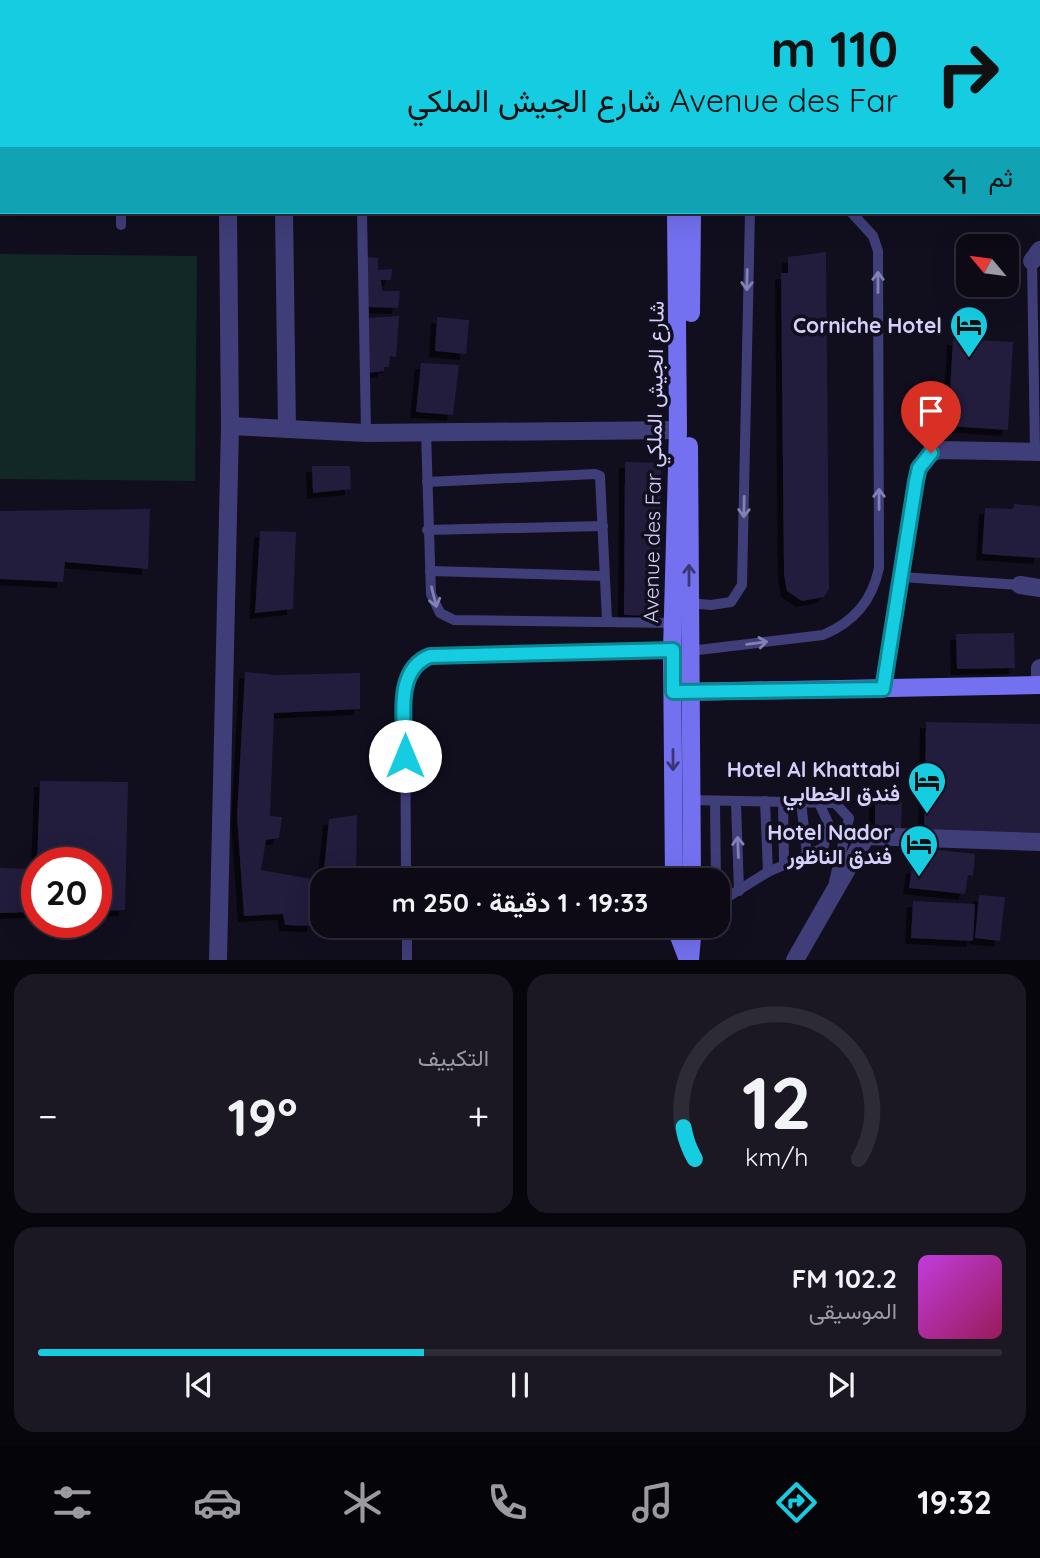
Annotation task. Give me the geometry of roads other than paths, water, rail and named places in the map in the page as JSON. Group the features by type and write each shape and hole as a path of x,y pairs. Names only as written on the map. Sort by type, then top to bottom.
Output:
{"main road":[{"name":"Avenue des Far شارع الجيش الملكي","path":"676,214 678,430 674,623 681,651"},
{"name":"Avenue des Far شارع الجيش الملكي","path":"674,868 681,651 690,603 692,214"},
{"path":"681,692 1040,685"},
{"name":"Avenue des Far شارع الجيش الملكي","path":"681,692 690,800 692,868"},
{"path":"680,938 689,960"},
{"path":"689,960 692,938"}],"street":[{"path":"218,960 230,426 228,214"},
{"path":"284,214 287,429"},
{"path":"230,426 366,433 678,430"},
{"path":"919,468 931,453 940,450 1037,452"},
{"path":"1020,585 1040,588"},
{"path":"1040,668 1040,685"},
{"path":"795,960 866,836 1040,842"}],"lane":[{"path":"121,214 121,225"},
{"path":"362,214 366,433"},
{"path":"690,603 711,605 731,602 742,585 750,214"},
{"path":"406,868 405,681 416,661 430,656 681,651 823,635 840,628 861,610 876,584 879,568 878,251 873,236 853,214"},
{"path":"1036,255 1037,452"},
{"path":"426,432 427,530 436,608 454,620 674,623"},
{"path":"883,689 919,468"},
{"path":"428,482 595,474 602,479 607,620"},
{"path":"427,530 603,526"},
{"path":"430,571 604,576"},
{"path":"902,577 1020,585"},
{"path":"690,800 835,803 849,818 830,898"},
{"path":"765,801 768,872"},
{"path":"783,801 784,865"},
{"path":"715,802 716,868"},
{"path":"801,802 807,855"},
{"path":"736,803 739,891"},
{"path":"730,896 768,872 823,848 828,842 830,827 819,803"},
{"path":"407,938 407,960"}],"place":[{"name":"Corniche Hotel","path":"969,359"},
{"name":"Hotel Al Khattabi فندق الخطابي","path":"927,815"},
{"name":"Hotel Nador فندق الناظور","path":"919,878"}]}
